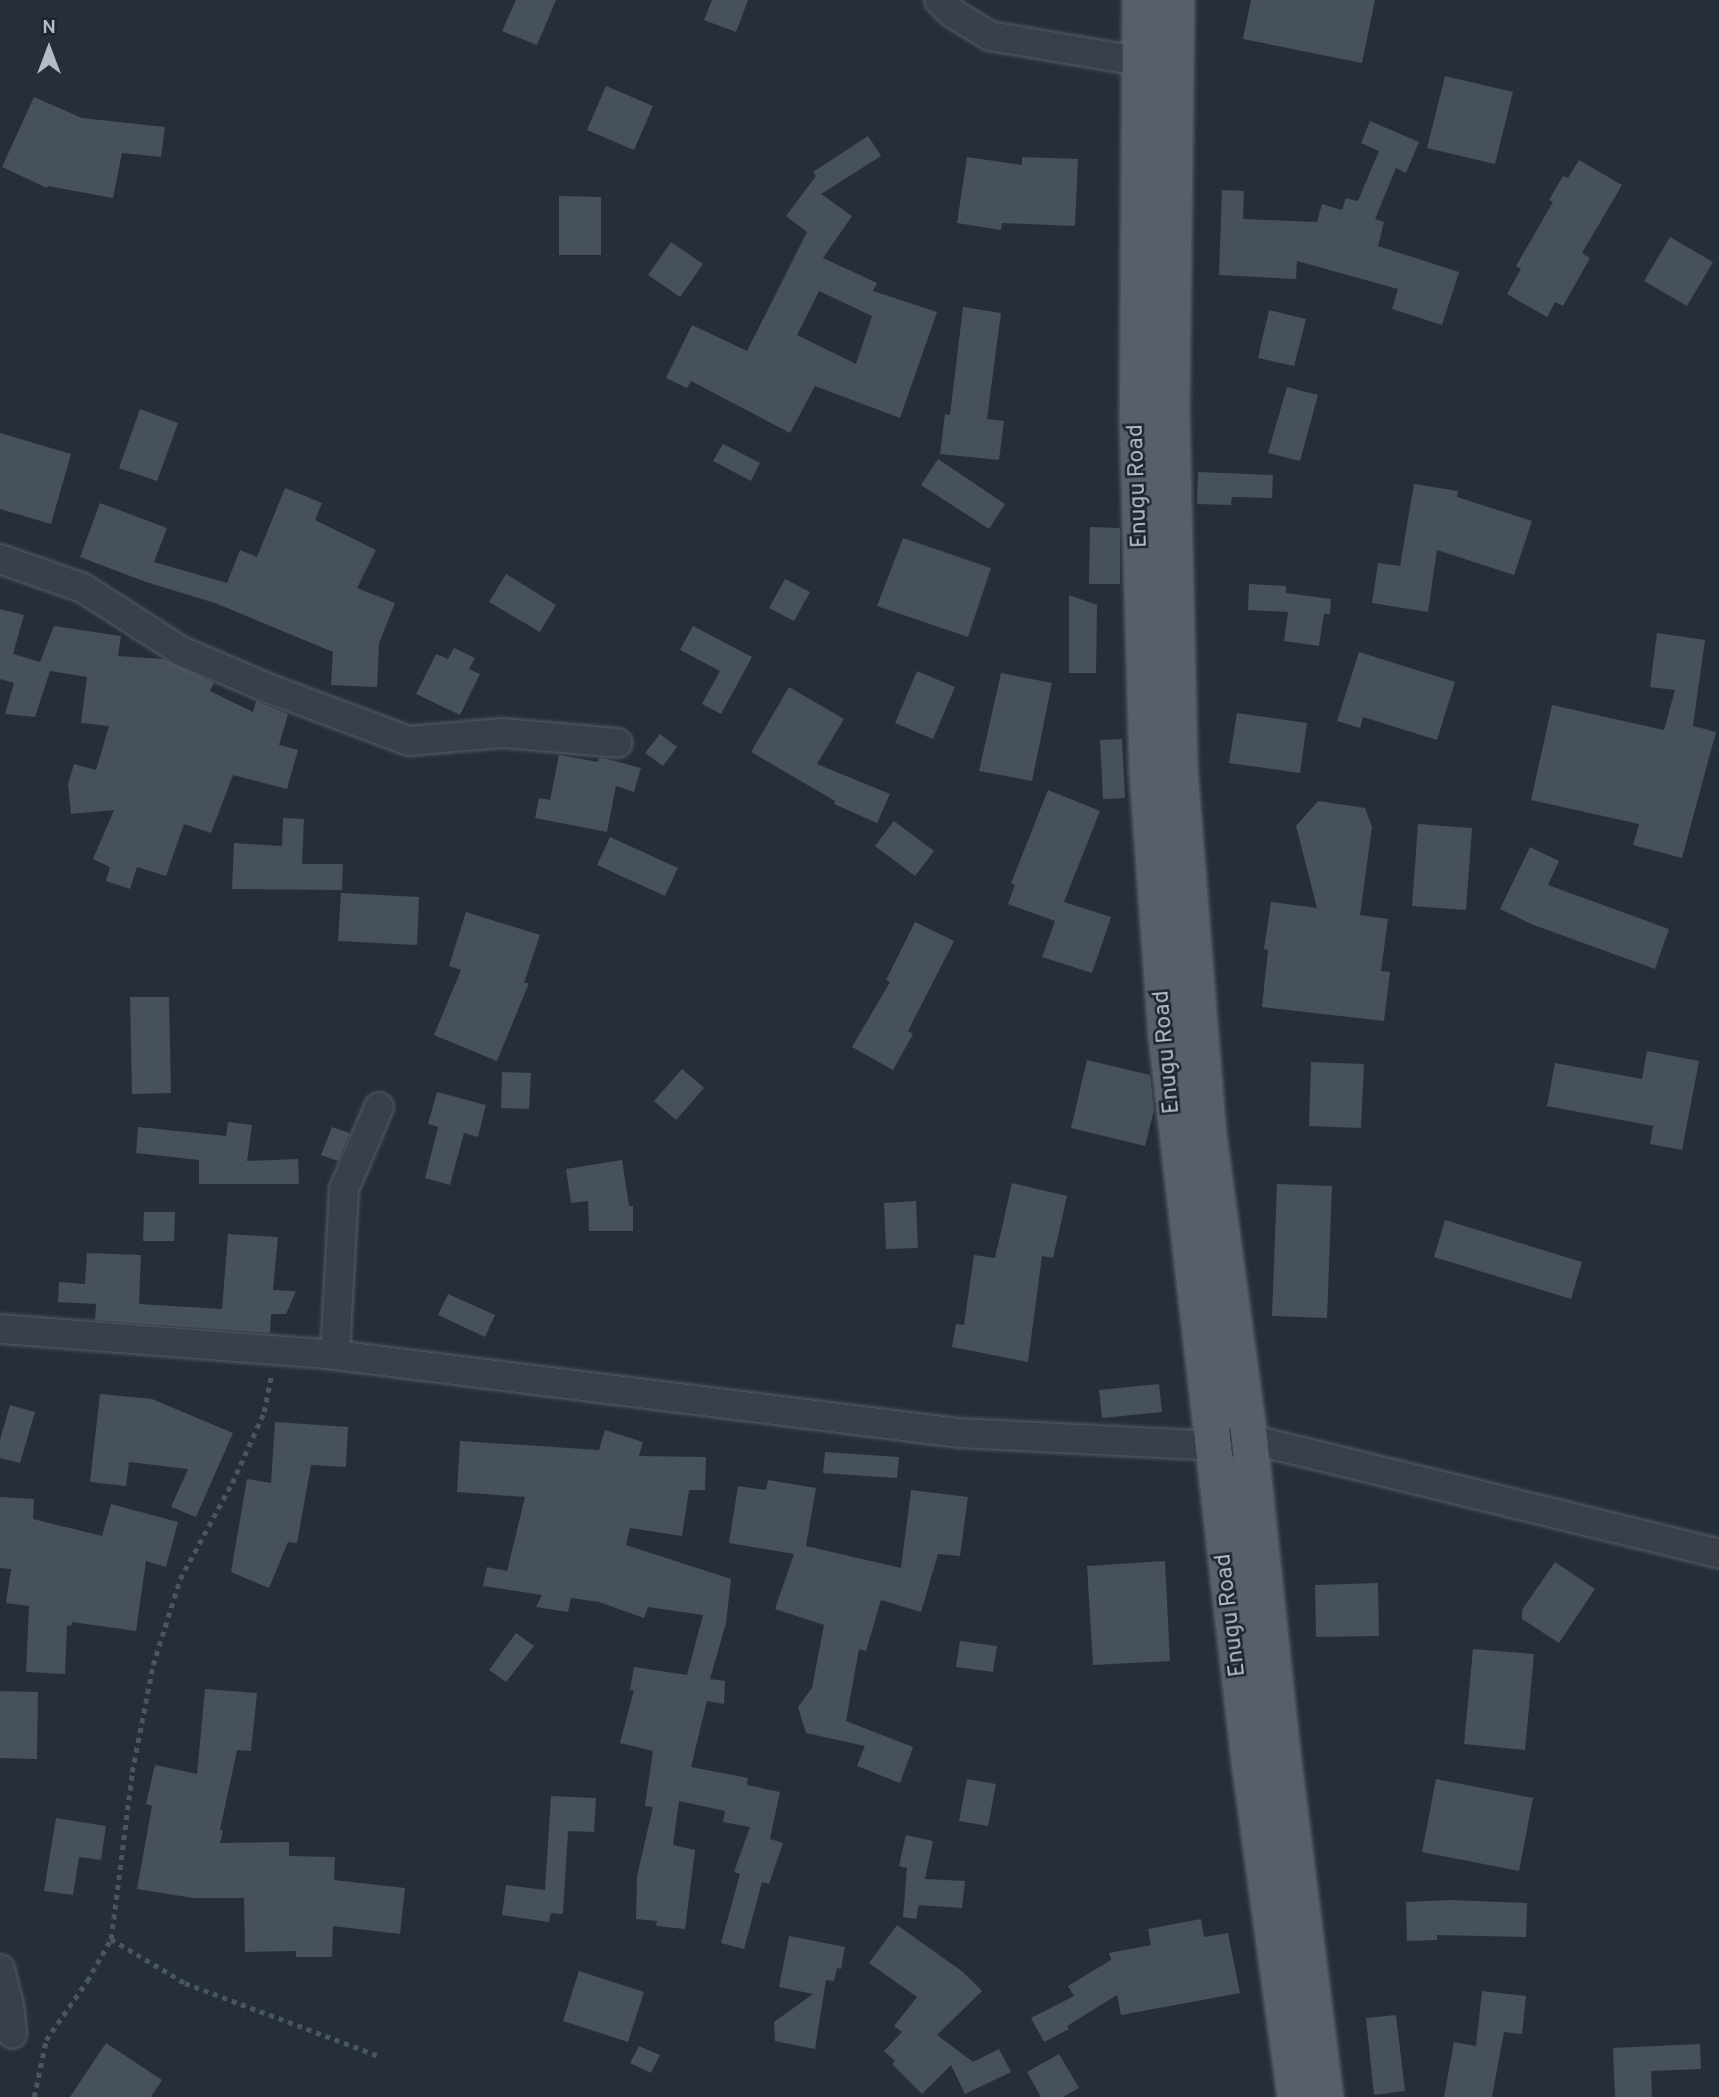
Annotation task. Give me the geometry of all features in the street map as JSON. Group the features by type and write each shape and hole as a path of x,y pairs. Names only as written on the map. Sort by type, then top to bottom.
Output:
{"main road":[{"name":"Enugu Road","path":"1140,0 1137,415 1147,772 1171,1097 1249,1761 1295,2097"},
{"path":"1176,0 1171,411 1178,768 1208,1135 1249,1439 1281,1745 1325,2097"}],"street":[{"path":"939,0 952,13 990,36 1139,61"},
{"path":"0,559 83,588 181,651 270,690 409,741 502,733 618,743"},
{"path":"335,1355 344,1189 379,1107"},
{"path":"0,1329 335,1355 959,1433 1213,1446 1249,1439 1719,1554"},
{"path":"0,1969 9,2004 12,2034"}],"path":[{"path":"34,2097 46,2040 88,1981 111,1939 132,1772 153,1665 180,1579 232,1483 264,1412 277,1351"},
{"path":"111,1939 185,1983 379,2056"}],"building":[{"path":"516,0 556,0 537,45 502,31"},
{"path":"712,0 748,0 736,32 704,20"},
{"path":"1251,0 1375,0 1362,63 1243,39"},
{"path":"1445,76 1513,92 1495,164 1427,148"},
{"path":"606,86 653,106 634,150 587,130"},
{"path":"34,97 82,118 165,127 161,157 122,153 113,198 48,186 47,188 2,167"},
{"path":"1370,121 1419,142 1406,173 1396,168 1375,219 1384,222 1378,246 1459,272 1442,325 1392,309 1398,289 1297,261 1296,279 1219,275 1222,190 1244,191 1243,219 1317,222 1322,204 1342,210 1346,198 1358,201 1379,151 1361,143"},
{"path":"868,136 881,156 821,194 852,216 823,258 877,283 873,291 937,312 900,418 815,386 790,433 691,381 687,388 666,378 692,325 747,351 807,232 786,216 816,176 813,172","holes":["819,291 872,316 856,364 797,335"]},
{"path":"967,157 1022,165 1022,157 1078,159 1075,226 1002,223 1001,230 957,223"},
{"path":"1579,160 1622,185 1582,253 1590,258 1563,306 1555,302 1547,317 1507,294 1521,269 1516,266 1553,202 1549,200 1563,176 1568,178"},
{"path":"559,196 601,197 601,255 559,255"},
{"path":"1670,237 1713,262 1687,306 1644,281"},
{"path":"671,242 703,264 680,297 648,275"},
{"path":"963,307 1001,313 987,419 1004,421 999,460 940,454 945,414 950,415"},
{"path":"1269,310 1306,319 1294,366 1258,358"},
{"path":"1287,387 1318,395 1300,461 1268,453"},
{"path":"140,409 178,423 157,481 119,468"},
{"path":"0,433 71,454 51,524 0,509"},
{"path":"723,444 760,463 751,481 713,461"},
{"path":"938,459 1005,504 989,529 921,485"},
{"path":"1198,472 1273,475 1272,498 1232,497 1231,505 1197,504"},
{"path":"1414,484 1458,491 1457,497 1532,521 1514,575 1437,550 1428,612 1372,603 1378,563 1400,566"},
{"path":"285,488 322,503 315,520 376,550 357,588 395,603 379,643 377,687 331,685 333,652 215,603 146,582 80,557 100,503 167,528 154,562 227,583 240,550 257,557"},
{"path":"1090,527 1120,528 1120,584 1089,584"},
{"path":"903,538 991,568 968,637 877,606"},
{"path":"506,574 556,605 540,632 489,602"},
{"path":"785,579 810,592 794,621 769,608"},
{"path":"1249,584 1286,586 1286,593 1331,599 1330,614 1324,614 1319,646 1284,641 1288,612 1248,610"},
{"path":"1069,595 1097,605 1096,673 1069,673"},
{"path":"0,609 24,615 13,654 40,662 54,626 121,636 118,656 163,659 214,683 210,691 253,712 256,701 288,714 279,745 298,750 287,789 233,775 211,833 184,824 166,876 137,867 130,889 106,881 110,867 93,859 114,810 71,814 68,784 74,764 96,770 109,726 81,723 87,677 50,671 35,717 5,714 14,683 0,679"},
{"path":"693,626 752,657 721,714 702,704 720,671 680,650"},
{"path":"1657,633 1705,640 1693,726 1716,732 1682,858 1633,845 1639,824 1531,800 1552,705 1664,730 1675,690 1650,687"},
{"path":"454,648 475,658 469,669 480,674 460,715 416,694 436,654 448,659"},
{"path":"1359,652 1455,682 1437,740 1363,717 1360,728 1337,721"},
{"path":"917,671 955,687 933,739 895,723"},
{"path":"1001,673 1052,683 1032,781 979,771"},
{"path":"789,687 844,719 817,764 890,794 877,823 834,804 835,801 751,752"},
{"path":"1237,713 1307,723 1300,773 1229,763"},
{"path":"660,734 677,747 663,766 645,753"},
{"path":"1122,739 1125,798 1103,799 1100,740"},
{"path":"559,755 598,762 599,758 607,759 641,768 634,792 616,786 607,832 535,818 539,798 550,800"},
{"path":"1048,790 1100,811 1064,902 1111,917 1092,973 1042,957 1055,921 1008,904 1015,885 1011,883"},
{"path":"1318,801 1365,808 1372,827 1360,915 1388,919 1381,971 1390,972 1384,1021 1262,1007 1268,950 1264,949 1271,902 1317,908 1296,826"},
{"path":"283,818 304,819 302,864 343,864 342,890 232,889 234,843 282,846"},
{"path":"894,821 934,851 915,876 875,846"},
{"path":"1418,824 1472,828 1466,910 1412,906"},
{"path":"610,837 678,868 665,896 597,865"},
{"path":"1530,847 1559,861 1548,885 1669,929 1655,969 1531,924 1500,909"},
{"path":"341,893 419,897 417,945 338,941"},
{"path":"466,912 540,935 524,983 529,983 497,1061 434,1035 461,970 449,966"},
{"path":"915,922 954,941 908,1031 913,1034 893,1070 852,1047 890,982 886,980"},
{"path":"130,997 169,997 171,1093 132,1094"},
{"path":"1647,1051 1699,1061 1682,1150 1650,1144 1653,1126 1547,1106 1555,1063 1642,1079"},
{"path":"1087,1060 1150,1075 1154,1110 1145,1146 1071,1128"},
{"path":"1311,1062 1364,1064 1361,1128 1309,1126"},
{"path":"682,1069 704,1088 676,1120 654,1101"},
{"path":"502,1072 531,1073 529,1109 501,1108"},
{"path":"437,1092 486,1105 478,1137 464,1133 450,1185 425,1178 438,1127 428,1124"},
{"path":"228,1122 252,1125 247,1161 298,1159 299,1184 199,1184 199,1160 136,1153 138,1127 226,1136"},
{"path":"332,1127 350,1133 338,1161 321,1155"},
{"path":"622,1160 629,1206 633,1206 633,1231 589,1231 588,1201 571,1203 566,1169"},
{"path":"1012,1183 1067,1196 1053,1258 1042,1256 1028,1362 952,1347 956,1324 964,1325 974,1255 995,1258"},
{"path":"1277,1184 1332,1186 1327,1318 1272,1316"},
{"path":"916,1201 918,1248 886,1249 884,1203"},
{"path":"144,1212 175,1212 174,1241 143,1241"},
{"path":"1445,1220 1582,1262 1571,1299 1434,1257"},
{"path":"228,1234 278,1237 273,1290 296,1291 286,1314 271,1314 270,1333 95,1320 96,1304 58,1302 59,1282 85,1284 87,1253 141,1255 139,1304 222,1309"},
{"path":"448,1294 495,1315 485,1337 438,1315"},
{"path":"1159,1384 1162,1412 1102,1418 1099,1390"},
{"path":"100,1394 152,1399 233,1433 196,1517 171,1507 188,1469 129,1462 126,1486 90,1482"},
{"path":"10,1405 35,1412 20,1463 0,1458 0,1440"},
{"path":"275,1422 348,1427 346,1467 311,1465 297,1543 288,1542 269,1588 231,1572 247,1479 271,1483"},
{"path":"605,1430 643,1442 639,1456 706,1457 705,1490 689,1490 682,1536 630,1528 626,1545 731,1579 726,1623 710,1679 725,1681 724,1704 707,1701 691,1767 748,1778 747,1785 780,1792 770,1839 783,1843 769,1884 762,1882 744,1949 721,1943 740,1874 734,1872 750,1827 723,1822 725,1811 679,1801 673,1845 695,1850 685,1929 656,1926 657,1921 636,1919 637,1876 653,1807 645,1806 653,1751 620,1743 634,1690 630,1690 634,1667 687,1675 703,1615 648,1607 644,1618 599,1602 571,1598 568,1612 536,1607 542,1595 483,1586 487,1567 507,1571 525,1497 457,1492 460,1441 599,1450"},
{"path":"825,1452 899,1457 897,1478 823,1473"},
{"path":"768,1480 816,1488 806,1546 901,1568 911,1490 968,1497 960,1556 938,1554 921,1612 881,1600 866,1651 859,1649 846,1721 913,1747 900,1783 857,1766 865,1746 806,1733 798,1707 812,1688 824,1625 775,1609 794,1554 729,1543 738,1486 766,1490"},
{"path":"0,1497 34,1499 33,1519 102,1536 111,1504 178,1522 166,1567 146,1561 136,1631 72,1622 71,1626 67,1625 65,1674 26,1672 29,1606 6,1603 11,1569 0,1568"},
{"path":"1165,1561 1170,1661 1093,1665 1087,1566"},
{"path":"1555,1562 1595,1589 1559,1643 1522,1619 1522,1610"},
{"path":"1378,1583 1379,1636 1316,1637 1315,1585"},
{"path":"516,1633 534,1646 506,1682 489,1670"},
{"path":"960,1641 997,1646 993,1672 956,1667"},
{"path":"1473,1649 1534,1654 1525,1750 1464,1744"},
{"path":"205,1689 257,1693 251,1751 237,1750 220,1830 223,1830 220,1843 289,1842 289,1856 335,1857 334,1880 405,1888 400,1934 333,1926 332,1957 296,1957 296,1951 245,1952 244,1898 193,1898 137,1889 152,1806 146,1804 155,1765 197,1774"},
{"path":"0,1691 38,1692 37,1759 0,1758"},
{"path":"967,1779 996,1784 988,1826 959,1821"},
{"path":"1436,1779 1533,1798 1519,1871 1422,1852"},
{"path":"551,1796 596,1798 594,1832 568,1831 563,1914 551,1913 549,1922 502,1915 506,1885 545,1890"},
{"path":"56,1818 106,1826 101,1860 79,1857 73,1895 44,1891"},
{"path":"906,1835 933,1841 925,1879 965,1881 962,1908 919,1905 916,1919 903,1917 907,1868 899,1866"},
{"path":"1450,1900 1527,1903 1526,1937 1437,1935 1437,1940 1407,1941 1406,1902"},
{"path":"1201,1919 1204,1937 1228,1933 1240,1993 1121,2015 1117,1995 1067,2026 1069,2029 1044,2042 1031,2018 1074,1996 1068,1986 1111,1960 1109,1953 1151,1945 1148,1929"},
{"path":"897,1925 963,1972 982,1991 937,2035 973,2062 999,2049 1011,2072 965,2094 951,2065 922,2094 892,2064 895,2061 884,2051 902,2032 894,2026 917,1997 869,1963"},
{"path":"789,1936 845,1947 841,1969 837,1968 834,1981 826,1980 815,2049 775,2041 774,2022 813,1994 779,1987"},
{"path":"579,1971 644,1992 628,2042 563,2021"},
{"path":"1482,1991 1526,1996 1522,2034 1504,2032 1492,2097 1444,2097 1454,2042 1476,2046"},
{"path":"1396,2015 1405,2091 1374,2095 1366,2018"},
{"path":"106,2043 162,2080 151,2097 70,2097"},
{"path":"1700,2044 1701,2069 1651,2071 1652,2097 1615,2097 1613,2048"},
{"path":"639,2046 660,2055 651,2073 630,2063"},
{"path":"1059,2054 1079,2088 1063,2097 1041,2097 1027,2072"}]}
